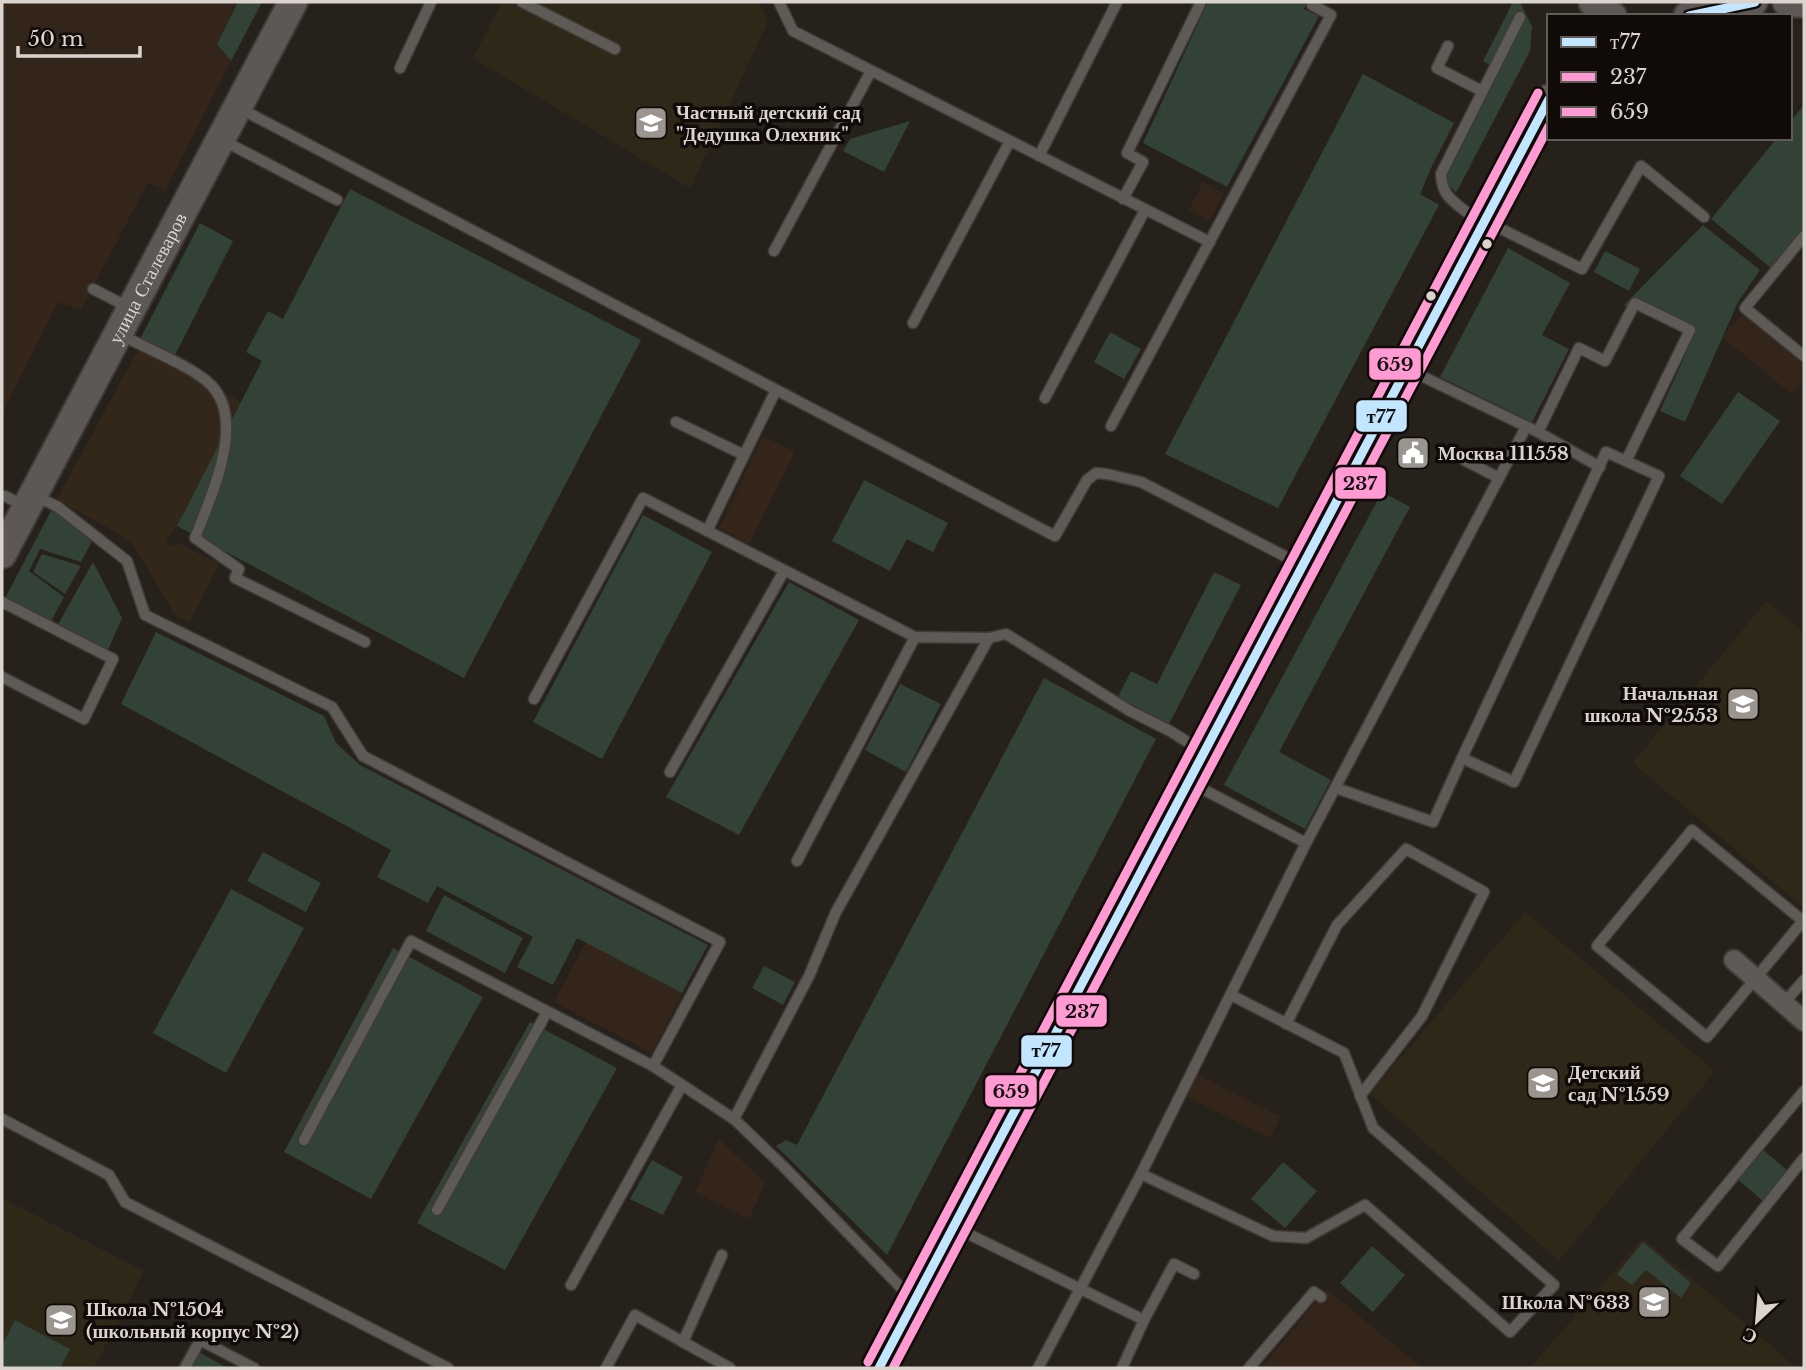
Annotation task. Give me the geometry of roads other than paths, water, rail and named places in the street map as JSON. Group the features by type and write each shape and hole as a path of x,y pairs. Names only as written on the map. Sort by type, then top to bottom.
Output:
{"street":[{"name":"улица Сталеваров","path":"2,554 22,499 118,334 293,2"},
{"path":"1593,2 1609,14"},
{"path":"1697,14 1754,2"},
{"path":"1787,2 1804,3"},
{"path":"879,1368 1547,103"},
{"path":"1734,960 1804,1021"}],"lane":[{"path":"400,68 431,2"},
{"path":"522,2 615,49"},
{"path":"779,2 793,31 1210,242"},
{"path":"1040,156 1117,2"},
{"path":"1111,426 1331,15 1312,5 1314,2"},
{"path":"1123,199 1143,162 1127,153 1200,4"},
{"path":"1520,17 1441,174 1442,187 1449,198 1465,211 1487,217 1518,238 1581,269 1641,166 1704,217"},
{"path":"1448,46 1437,68 1482,91"},
{"path":"774,251 871,71"},
{"path":"237,107 1055,536 1087,480 1096,473 1107,474 1141,482 1303,566"},
{"path":"220,139 337,200"},
{"path":"913,323 1010,141"},
{"path":"1045,397 1145,210"},
{"path":"1804,236 1745,308 1804,356"},
{"path":"93,289 131,308"},
{"path":"1538,432 1579,348 1605,361 1635,303 1690,330 1626,461"},
{"path":"118,334 198,375 220,396 225,408 225,434 220,469 195,538 239,569 235,578 365,642"},
{"path":"1407,369 1538,432 1600,467"},
{"path":"707,531 776,390"},
{"path":"676,422 744,455"},
{"path":"1038,1368 1141,1174 1306,843 1526,427"},
{"path":"1336,788 1433,822 1462,758 1600,467 1606,452 1658,476 1514,782 1462,758"},
{"path":"1464,460 1499,478"},
{"path":"534,699 643,498 915,637 989,638 1006,634 1130,711 1170,731 1204,753"},
{"path":"22,499 58,507 127,561 145,615 332,707 363,756 720,943 653,1066"},
{"path":"670,772 784,570"},
{"path":"2,602 113,659 84,719 2,677"},
{"path":"797,861 915,637"},
{"path":"734,1119 809,975 836,912 989,638"},
{"path":"1189,782 1306,843"},
{"path":"1692,830 1802,921 1755,978 1707,1037 1597,946 1692,830"},
{"path":"1286,1024 1337,925 1406,849 1484,892 1422,1016 1360,1096"},
{"path":"304,1140 411,941 653,1066 734,1119 914,1302"},
{"path":"1784,1003 1804,979"},
{"path":"1141,1174 1273,1236 1306,1238 1364,1205 1510,1332 1554,1285 1373,1128 1344,1053 1231,995"},
{"path":"437,1210 547,1012"},
{"path":"571,1284 682,1085"},
{"path":"1804,1091 1682,1239 1718,1266 1804,1158"},
{"path":"2,1119 109,1175 125,1202 448,1368"},
{"path":"954,1227 1144,1320"},
{"path":"683,1342 722,1255"},
{"path":"1122,1368 1174,1264 1194,1273"},
{"path":"1249,1368 1314,1292 1321,1297"},
{"path":"606,1368 635,1315 730,1368"},
{"path":"185,1368 200,1340 254,1368"}],"place":[{"name":"Частный детский сад \"Дедушка Олехник\"","path":"651,123"},
{"name":"Москва 111558","path":"1413,453"},
{"name":"Начальная школа №2553","path":"1743,704"},
{"name":"Детский сад №1559","path":"1543,1083"},
{"name":"Школа №633","path":"1654,1302"},
{"name":"Школа №1504 (школьный корпус №2)","path":"61,1320"}]}
